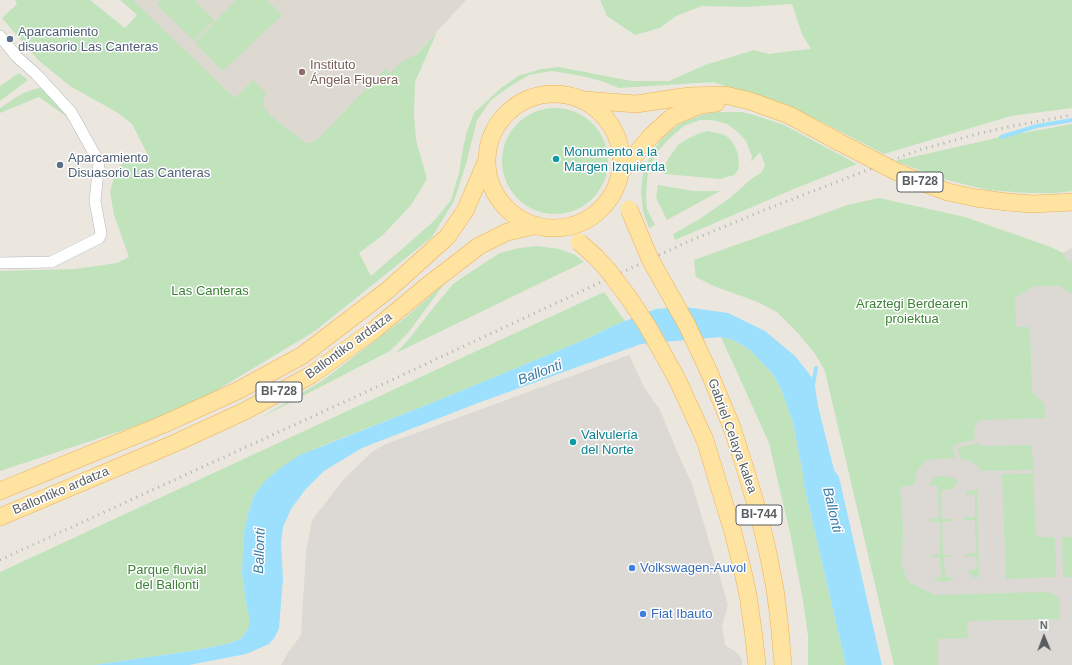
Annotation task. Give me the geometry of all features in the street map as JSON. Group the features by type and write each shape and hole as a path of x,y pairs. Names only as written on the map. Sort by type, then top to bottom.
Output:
{"main road":[{"name":"BI-728","path":"750,101 700,105 672,117 651,136 620,178 611,198 600,212 585,222 569,227 551,229 534,226 515,216 500,202 490,183 486,162 488,145 495,129 505,116 518,104 533,97 550,94 567,95 584,100 636,104 689,96 726,95 750,101 790,115 897,172 955,193 976,198 1007,202 1033,204 1072,202"},
{"name":"BI-728","path":"584,100 602,113 614,130 621,151 620,178"},
{"name":"Ballontiko ardatza","path":"0,491 164,424 237,391 303,355 388,290 447,236 465,211 486,162"},
{"name":"Gabriel Celaya kalea","path":"620,178 629,209 650,259 687,325 709,372 731,425 746,468 759,515 775,589 783,665"},
{"name":"Ballontiko ardatza","path":"0,517 173,444 245,411 311,375 368,335 427,286 479,246 507,232 534,226"},
{"name":"Gabriel Celaya kalea","path":"551,229 579,242 596,257 629,298 648,327 677,379 706,440 744,572 757,665"}],"street":[{"path":"0,36 17,57 36,74 71,112 99,162 95,202 101,234 99,238 51,262 0,263"}],"shaded area":[{"name":"Instituto Ángela Figuera","path":"120,0 466,0 314,165"},
{"name":"Araztegi Berdearen proiektua","path":"879,198 1063,253 1072,248 1072,665 894,665 825,371 816,355 798,333 777,312 758,302 714,286 696,277 694,260 848,205"},
{"path":"629,355 644,387 660,410 692,484 728,605 722,625 725,645 736,652 742,659 742,665 281,665 301,635 306,552 312,520 344,479 373,451 386,444"}],"green space":[{"name":"Las Canteras","path":"15,0 90,0 125,28 137,15 120,0 133,0 235,98 253,80 266,93 263,103 264,108 271,116 304,142 311,143 319,138 385,69 390,73 404,60 416,55 437,32 415,82 414,115 416,140 427,179 411,205 383,235 359,253 371,276 434,221 451,200 459,173 467,131 474,113 501,88 518,76 541,69 558,67 632,81 669,81 705,65 754,50 769,54 811,49 802,34 792,4 744,7 702,6 676,16 660,28 635,35 607,16 600,0 1072,0 1072,108 1011,116 884,154 822,122 714,82 619,88 582,76 552,71 529,75 491,100 477,120 466,164 454,201 432,237 315,331 184,410 0,471 0,271 75,269 117,263 129,257 114,215 110,192 116,170 125,161 149,157 132,124 118,113 70,86 38,60 2,18 17,4"},
{"path":"161,0 194,0 214,20 194,41 157,5"},
{"path":"236,0 267,0 282,15 223,71 195,43"},
{"path":"19,73 28,80 0,101 0,86"},
{"path":"38,88 47,93 63,108 67,117 39,97 0,113 0,108 23,93"},
{"path":"555,108 575,112 593,123 604,141 608,161 604,181 593,199 575,210 555,214 535,210 517,199 506,181 502,161 506,141 517,123 535,112"},
{"path":"742,112 784,125 857,164 801,186 675,240 673,234 698,220 730,198 751,179 762,172 765,165 760,152 751,162 752,156 746,141 738,132 727,124 712,120 700,120 684,126 670,138 659,150 649,167 646,196 647,209 655,225 649,228 643,211 641,192 643,173 650,156 659,142 670,131 683,122 707,113"},
{"path":"1072,124 1072,191 1028,193 987,190 943,179 895,161 1001,137"},
{"path":"709,131 725,135 731,140 735,147 738,154 739,165 738,170 734,175 720,179 665,174 662,172 668,159 678,145 700,133"},
{"path":"658,185 693,191 720,191 667,220 656,198"},
{"name":"Araztegi Berdearen proiektua","path":"879,198 965,217 1051,247 1063,253 1068,262 1072,260 1072,294 1059,286 1035,286 1015,298 1016,327 1030,327 1032,393 1034,393 1044,404 1045,418 981,420 977,422 975,427 975,440 953,445 955,458 933,459 926,461 920,467 916,475 914,485 900,487 903,527 902,566 908,582 935,595 1047,592 1058,598 1060,603 1059,619 967,621 968,638 938,639 938,665 894,665 825,371 816,355 798,333 777,312 758,302 714,286 696,277 694,260 848,205"},
{"path":"538,246 559,249 575,255 584,262 396,353 453,284 500,253 519,248"},
{"path":"444,284 408,333 390,351 260,418 322,381 406,317"},
{"name":"Parque fluvial del Ballonti","path":"604,292 625,321 584,340 439,400 314,449 254,495 244,531 242,574 249,616 249,628 242,638 231,643 197,650 95,665 0,665 0,572"},
{"path":"721,337 733,340 749,349 772,373 781,389 793,422 803,481 846,665 808,665 808,636 803,600 790,533 769,443"},
{"path":"977,443 984,446 1032,445 1033,470 981,471 970,461 961,459 957,448"},
{"path":"1033,473 1036,537 1055,537 1056,577 1006,579 1002,474"},
{"path":"938,476 952,477 957,481 953,489 941,490 942,519 953,519 953,521 942,522 943,555 954,555 944,557 945,577 955,577 946,582 938,581 933,578 941,577 940,557 930,557 930,555 940,554 940,522 929,522 929,519 939,518 938,486 929,486 930,482"},
{"path":"977,490 979,577 974,578 968,570 977,569 976,556 965,557 965,554 976,553 975,520 964,520 964,517 975,517 975,495 965,495 965,493 967,491"},
{"path":"1062,537 1072,537 1072,577 1063,577"}],"water":[{"name":"Ballonti","path":"685,307 728,313 765,331 795,356 814,380 818,406 834,470 839,477 882,665 846,665 803,481 793,422 781,389 772,373 749,349 733,340 721,337 641,344 478,403 362,448 324,471 305,490 291,509 283,527 281,544 283,578 279,628 275,637 269,644 246,654 189,665 94,665 197,650 231,643 242,638 249,627 249,616 242,574 244,531 249,510 254,495 265,481 300,455 439,400 656,309"}],"waterway":[{"path":"1001,137 1037,126 1072,120"},
{"path":"813,385 816,368"}],"railway":[{"path":"0,560 368,391 687,242 919,150 977,134 1072,115"}],"place":[{"name":"Aparcamiento disuasorio Las Canteras","path":"10,39"},
{"name":"Instituto Ángela Figuera","path":"302,72"},
{"name":"Monumento a la Margen Izquierda","path":"556,159"},
{"name":"Aparcamiento Disuasorio Las Canteras","path":"60,165"},
{"name":"Valvulería del Norte","path":"573,442"},
{"name":"Volkswagen-Auvol","path":"632,568"},
{"name":"Fiat Ibauto","path":"643,614"}]}
